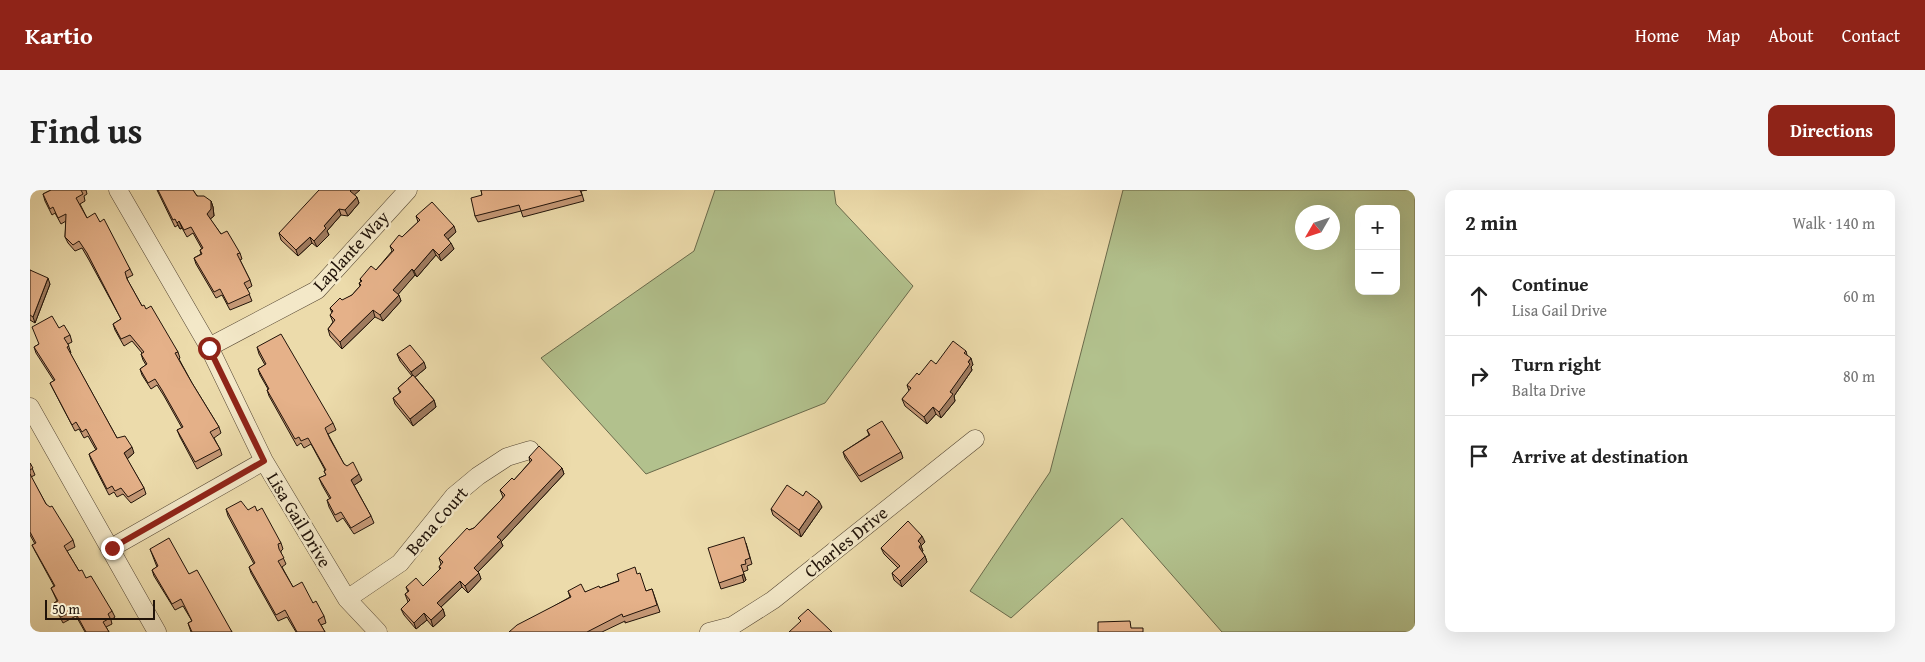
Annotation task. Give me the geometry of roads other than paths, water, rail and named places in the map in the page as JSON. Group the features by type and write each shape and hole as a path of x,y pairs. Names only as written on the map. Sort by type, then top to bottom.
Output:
{"street":[{"name":"Lisa Gail Drive","path":"118,190 209,348 264,461 347,599 378,632"},
{"name":"Laplante Way","path":"209,348 317,290 408,190"},
{"path":"30,408 112,548 157,632"},
{"name":"Charles Drive","path":"709,632 732,626 773,600 974,439"},
{"name":"Bena Court","path":"347,599 400,563 454,496 478,476 507,458 530,450"},
{"path":"112,548 264,461"}]}
